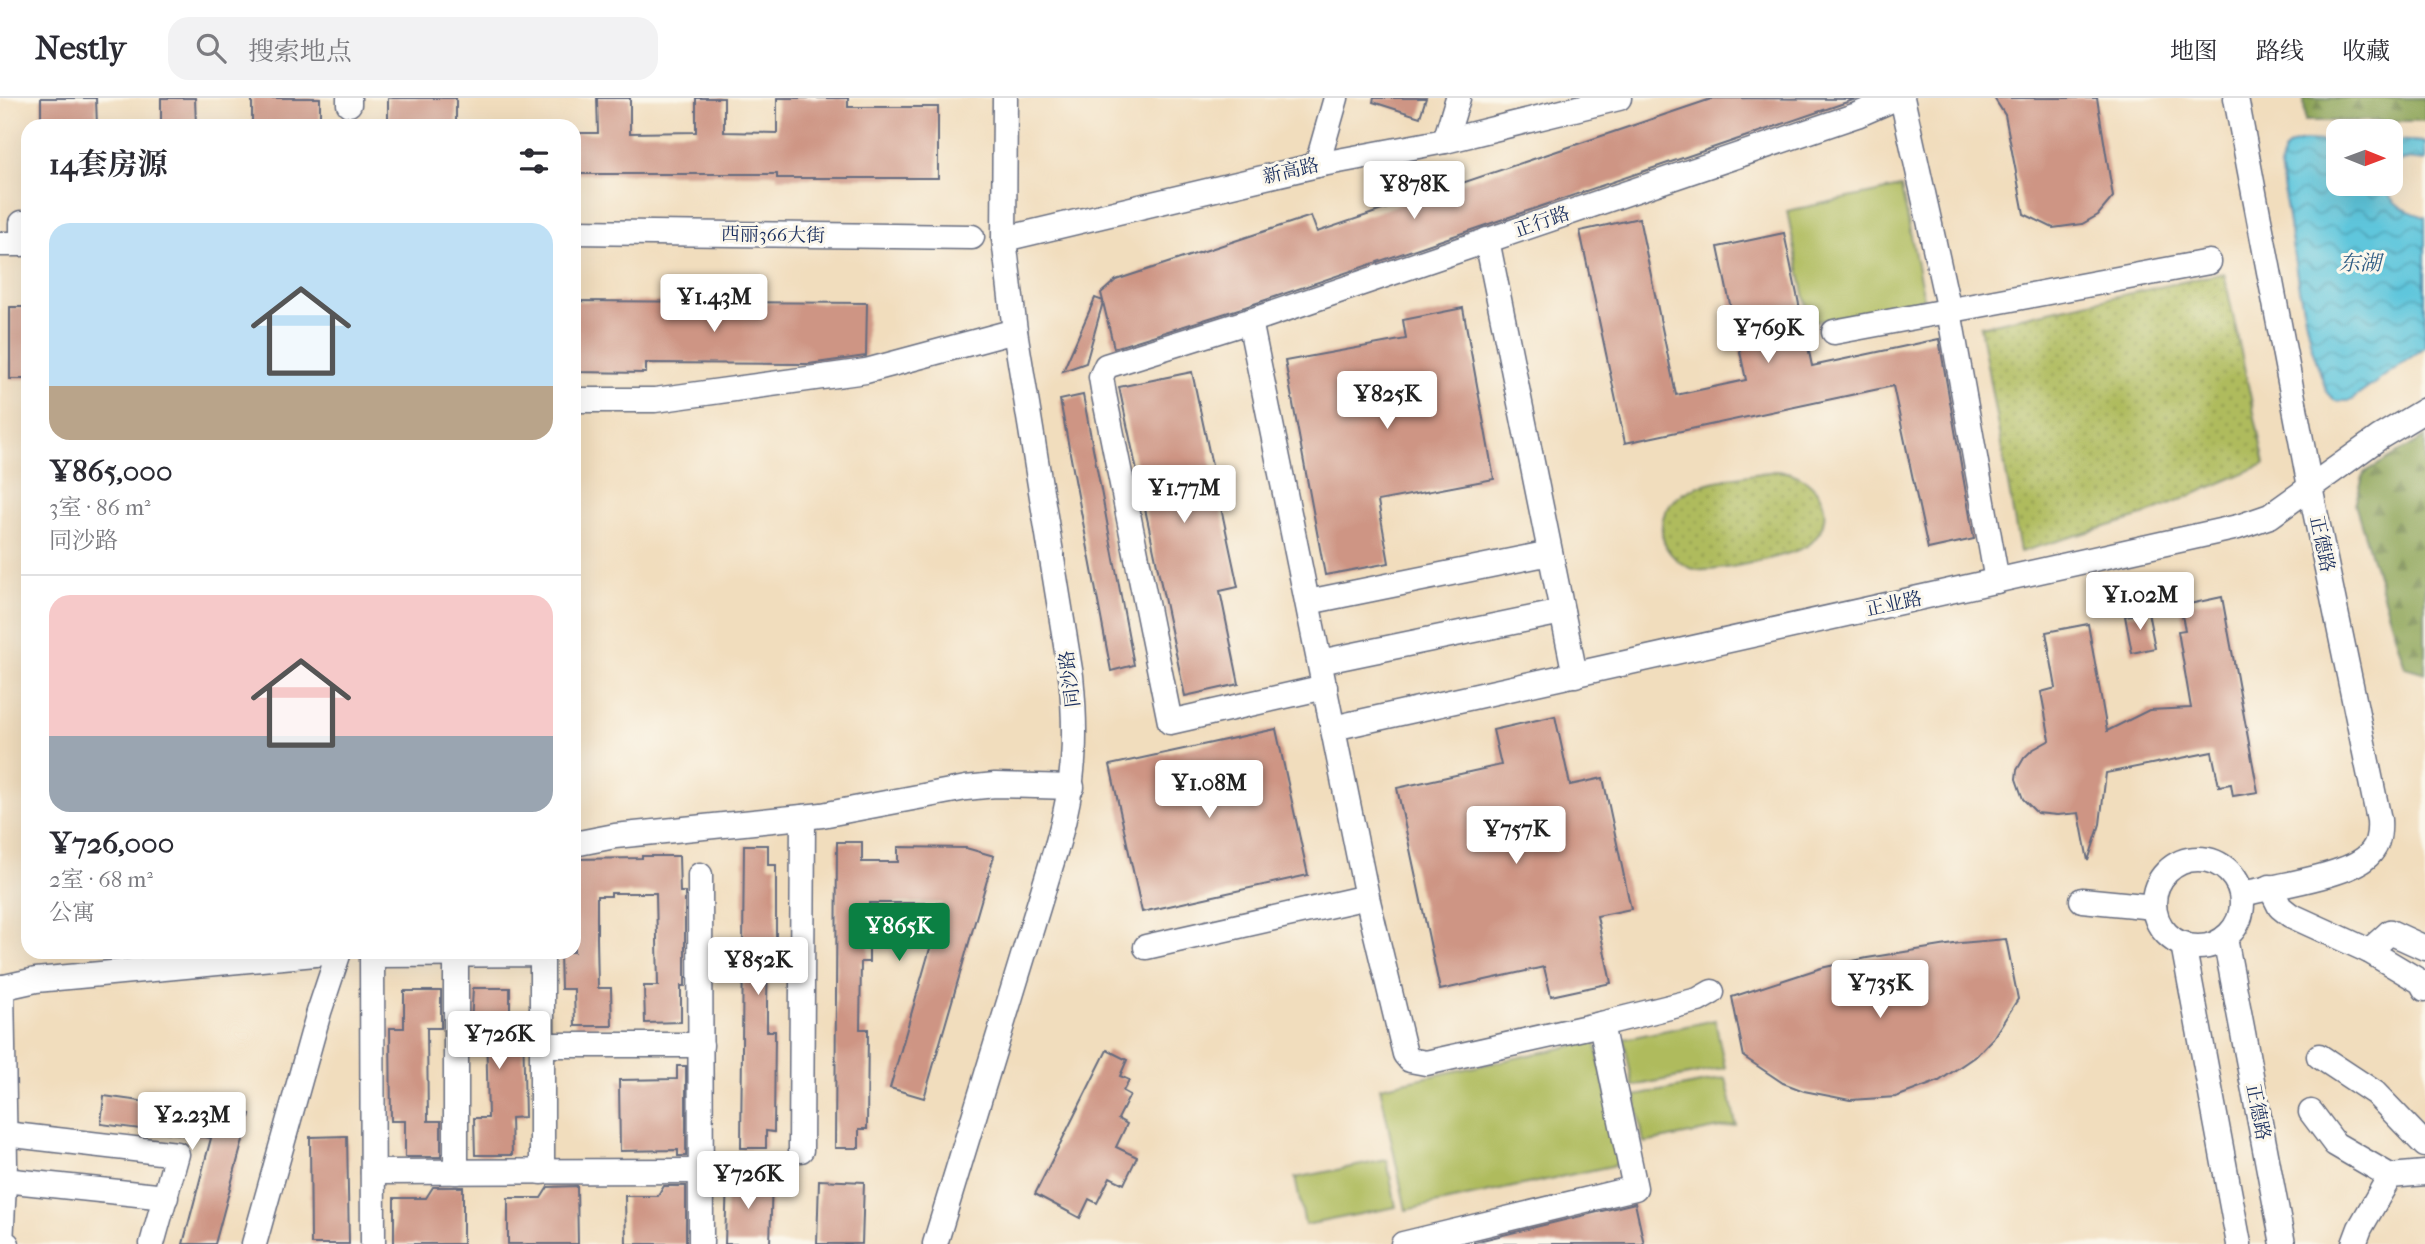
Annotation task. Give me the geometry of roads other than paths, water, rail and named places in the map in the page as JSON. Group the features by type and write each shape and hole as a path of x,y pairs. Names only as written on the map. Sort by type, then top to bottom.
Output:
{"street":[{"name":"同沙路","path":"935,1244 1054,855 1072,787 1075,716 1072,676 1015,331 1004,239 1005,98"},
{"path":"1317,165 1336,98"},
{"path":"1446,141 1458,98"},
{"name":"新高路","path":"1004,239 1317,165 1446,141 1619,98"},
{"name":"正行路","path":"1325,687 1170,722 1104,396 1101,377 1106,366 1251,321 1857,115 1896,98"},
{"path":"1902,98 1949,311 1997,581"},
{"name":"正德路","path":"2236,98 2380,835 2375,847 2365,859 2347,869 2242,894"},
{"name":"西丽366大街","path":"581,232 972,237"},
{"path":"1487,240 1575,675"},
{"path":"0,244 21,244"},
{"path":"1834,332 2209,262"},
{"path":"1251,321 1367,897 1405,1054 1410,1060 1426,1063 1699,1000 1712,992"},
{"path":"581,400 655,400 866,371 1015,331"},
{"name":"正业路","path":"1333,728 2238,527 2270,516 2380,438 2425,410"},
{"path":"1308,602 1550,553"},
{"path":"1320,662 1562,612"},
{"path":"581,843 615,836 803,817 966,788 995,785 1072,787"},
{"path":"801,1150 803,817"},
{"path":"2198,858 2221,864 2231,872 2242,894 2243,906 2234,929 2225,938 2205,947 2183,944 2164,930 2154,907 2158,883 2165,873 2174,865 2198,858"},
{"path":"701,875 701,1244"},
{"path":"2270,887 2280,907 2290,915 2369,951 2421,982 2425,989"},
{"path":"1146,947 1367,897"},
{"path":"2082,900 2154,907"},
{"path":"2369,951 2390,932 2425,948"},
{"name":"正德路","path":"2225,938 2283,1244"},
{"path":"2183,944 2239,1244"},
{"path":"7,1244 1,1244 5,1133 1,987 36,980 263,959"},
{"path":"254,1244 319,1012 337,959"},
{"path":"372,959 373,1244"},
{"path":"456,959 456,1172"},
{"path":"542,959 542,1172"},
{"path":"1403,1244 1635,1188 1601,1024"},
{"path":"542,1045 701,1045"},
{"path":"2319,1056 2375,1093 2425,1145"},
{"path":"2311,1112 2335,1144 2390,1176 2425,1173"},
{"path":"5,1133 177,1154 152,1244"},
{"path":"373,1172 701,1171"},
{"path":"2354,1244 2360,1228 2390,1176"},
{"path":"4,1180 166,1197"}],"water":[{"name":"东湖","path":"2304,141 2326,142 2326,196 2390,196 2399,206 2425,217 2425,347 2350,401 2335,401 2327,393 2311,345 2299,289 2280,166 2287,148"},
{"path":"2403,141 2425,142 2425,161 2403,160"}]}
